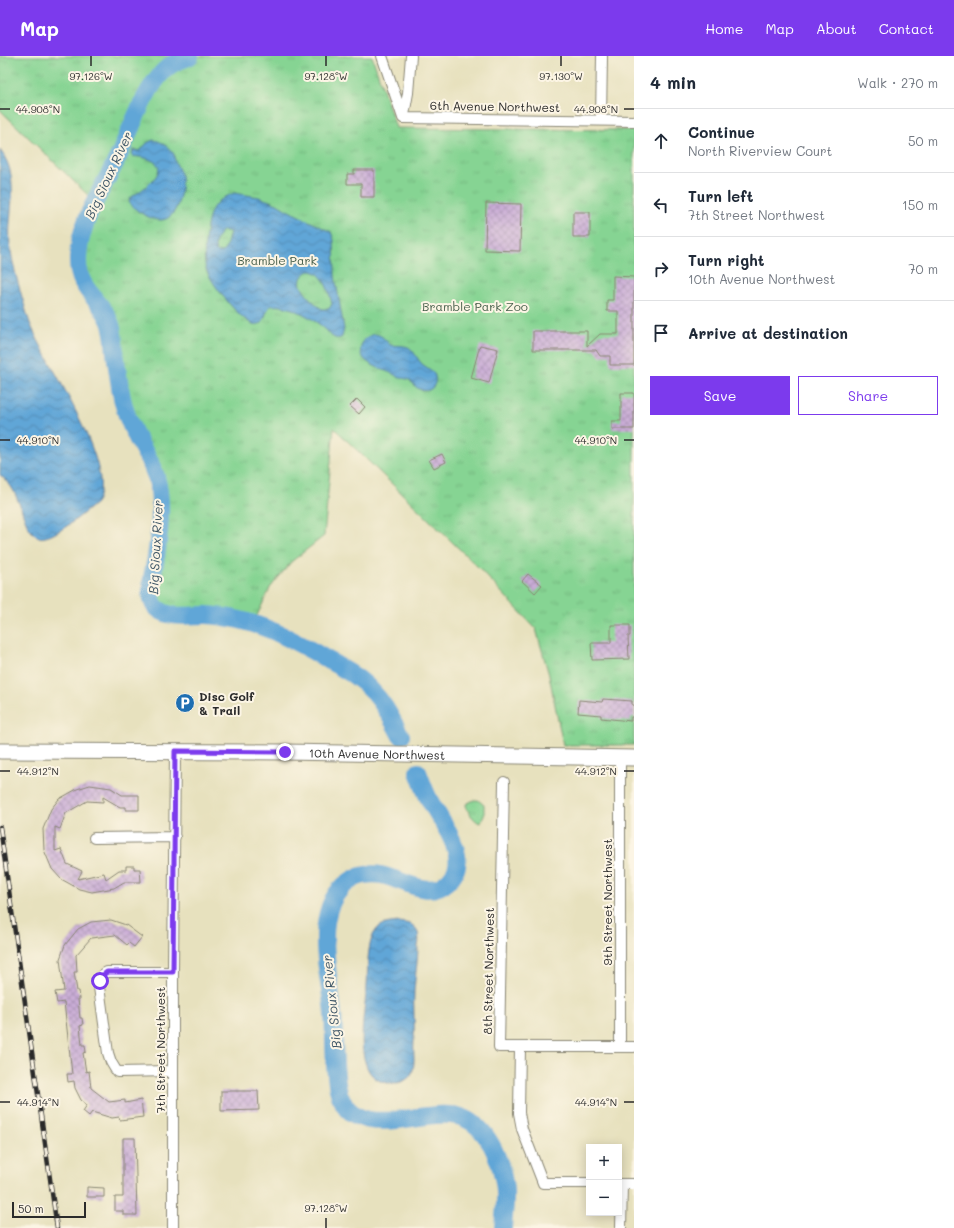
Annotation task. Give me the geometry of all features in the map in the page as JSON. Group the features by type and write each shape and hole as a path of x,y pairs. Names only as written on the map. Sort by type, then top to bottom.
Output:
{"street":[{"path":"382,56 403,118"},
{"path":"403,118 408,93 411,56"},
{"path":"601,120 602,56"},
{"name":"6th Avenue Northwest","path":"403,118 634,121"},
{"name":"10th Avenue Northwest","path":"0,751 175,751 627,758"},
{"name":"7th Street Northwest","path":"173,1228 175,751"},
{"name":"9th Street Northwest","path":"620,1047 627,758"},
{"name":"8th Street Northwest","path":"504,782 499,1047 520,1047"},
{"path":"94,838 175,837"},
{"path":"173,972 107,972 102,976 100,987 108,1053 117,1072 173,1071"},
{"path":"586,1184 543,1183 522,1129 519,1113 520,1047 634,1047"},
{"path":"622,1184 634,1184"},
{"path":"622,1216 622,1228"}],"green space":[{"name":"Bramble Park","path":"0,56 372,56 396,128 634,130 634,745 563,745 549,675 536,629 478,567 334,428 324,536 291,562 270,588 253,624 217,616 182,616 167,614 156,607 151,594 151,586 160,516 160,501 157,479 133,429 126,410 119,381 113,331 110,322 89,293 79,271 78,259 81,236 95,202 0,110"},
{"path":"474,800 478,800 484,805 484,816 480,823 473,818 466,806 466,804"}],"water":[{"path":"153,140 162,143 174,154 181,177 181,190 177,207 170,216 161,220 154,219 143,214 134,208 129,202 130,198 147,186 157,175 159,169 157,164 149,159 132,156 133,150 140,151 147,143"},
{"path":"0,150 7,161 12,184 10,244 15,270 27,314 38,340 77,414 98,465 100,487 96,503 60,531 44,537 38,537 32,532 27,524 13,490 0,475"},
{"path":"234,193 259,197 277,204 331,232 334,240 335,276 344,329 342,337 334,338 313,320 299,312 284,307 270,306 262,323 253,324 247,321 233,308 213,283 206,269 204,256 209,218 214,206 221,200","holes":["223,230 230,232 226,247 223,252 216,252 216,240","309,271 318,274 325,283 332,304 329,309 322,309 319,307 310,299 303,289 301,280 303,275"]},
{"path":"374,334 381,336 390,345 410,348 422,364 434,374 435,384 433,387 427,390 420,389 411,381 399,378 366,361 362,357 361,346 366,338"},
{"path":"399,922 413,926 417,930 419,936 414,985 414,1063 413,1071 407,1079 398,1083 389,1083 376,1079 368,1070 364,1058 362,1043 368,956 373,934 381,926"}],"building":[{"path":"354,170 374,170 374,197 361,197 361,184 347,184 347,174 354,174"},
{"path":"486,203 521,204 520,251 485,250"},
{"path":"573,212 590,212 590,237 573,237"},
{"path":"613,276 634,277 634,365 610,365 610,356 600,356 596,350 533,350 533,331 587,331 587,346 600,334 618,334 618,311 607,311 607,300 613,300"},
{"path":"480,345 498,349 489,383 471,378"},
{"path":"621,393 634,393 634,429 612,429 612,421 621,421"},
{"path":"357,399 365,407 359,414 350,406"},
{"path":"442,454 446,462 434,468 429,460"},
{"path":"528,574 542,585 535,593 522,581"},
{"path":"611,625 630,625 630,636 628,636 629,659 592,660 591,643 611,643"},
{"path":"603,699 632,701 632,705 634,705 634,717 631,717 631,721 601,718 601,715 578,713 579,700 602,702"},
{"path":"90,785 111,788 122,795 139,795 139,810 126,810 126,807 120,807 103,797 103,802 87,801 66,813 60,829 55,827 55,851 61,849 67,864 82,871 78,879 104,873 106,879 119,870 126,870 126,866 134,866 134,869 140,869 141,882 124,882 114,888 92,892 79,889 61,879 52,869 44,850 43,829 51,809 59,799 77,789"},
{"path":"111,920 126,925 142,937 134,947 129,943 127,945 115,935 91,938 76,955 77,972 74,972 77,991 79,991 80,999 78,999 80,1018 82,1018 83,1025 80,1026 82,1045 85,1045 86,1052 83,1053 86,1072 89,1071 91,1088 109,1102 125,1100 125,1103 141,1100 143,1117 120,1120 119,1117 112,1118 92,1112 89,1116 83,1111 87,1105 81,1100 75,1088 74,1081 68,1082 67,1074 72,1074 64,1002 57,1003 55,992 64,991 60,959 65,945 78,929 91,922"},
{"path":"221,1091 258,1091 259,1110 221,1111"},
{"path":"123,1138 135,1138 137,1215 123,1215 123,1211 115,1211 115,1197 123,1197"},
{"path":"87,1187 104,1188 104,1197 87,1197"}],"waterway":[{"name":"Big Sioux River","path":"190,56 174,63 165,70 149,90 115,164 88,217 79,245 78,259 81,279 106,313 111,326 122,398 128,419 157,479 160,502 160,521 151,584 152,599 158,609 168,614 181,616 220,616 251,623 278,633 303,646 351,674 367,686 385,707 401,736"},
{"name":"Big Sioux River","path":"418,772 428,798 453,841 457,858 456,870 448,881 432,889 415,887 389,877 373,874 353,879 337,893 330,907 326,924 325,943 333,1014 336,1080 338,1089 346,1107 359,1117 375,1121 449,1115 464,1118 480,1129 492,1145 502,1173 505,1193 503,1228"}],"railway":[{"path":"0,827 57,1228"}],"place":[{"name":"Disc Golf & Trail","path":"185,703"}],"route":[{"path":"100,981 102,976 107,972 173,972 175,751 285,752"}],"park label":[{"name":"Bramble Park Zoo","path":"475,306"}]}
